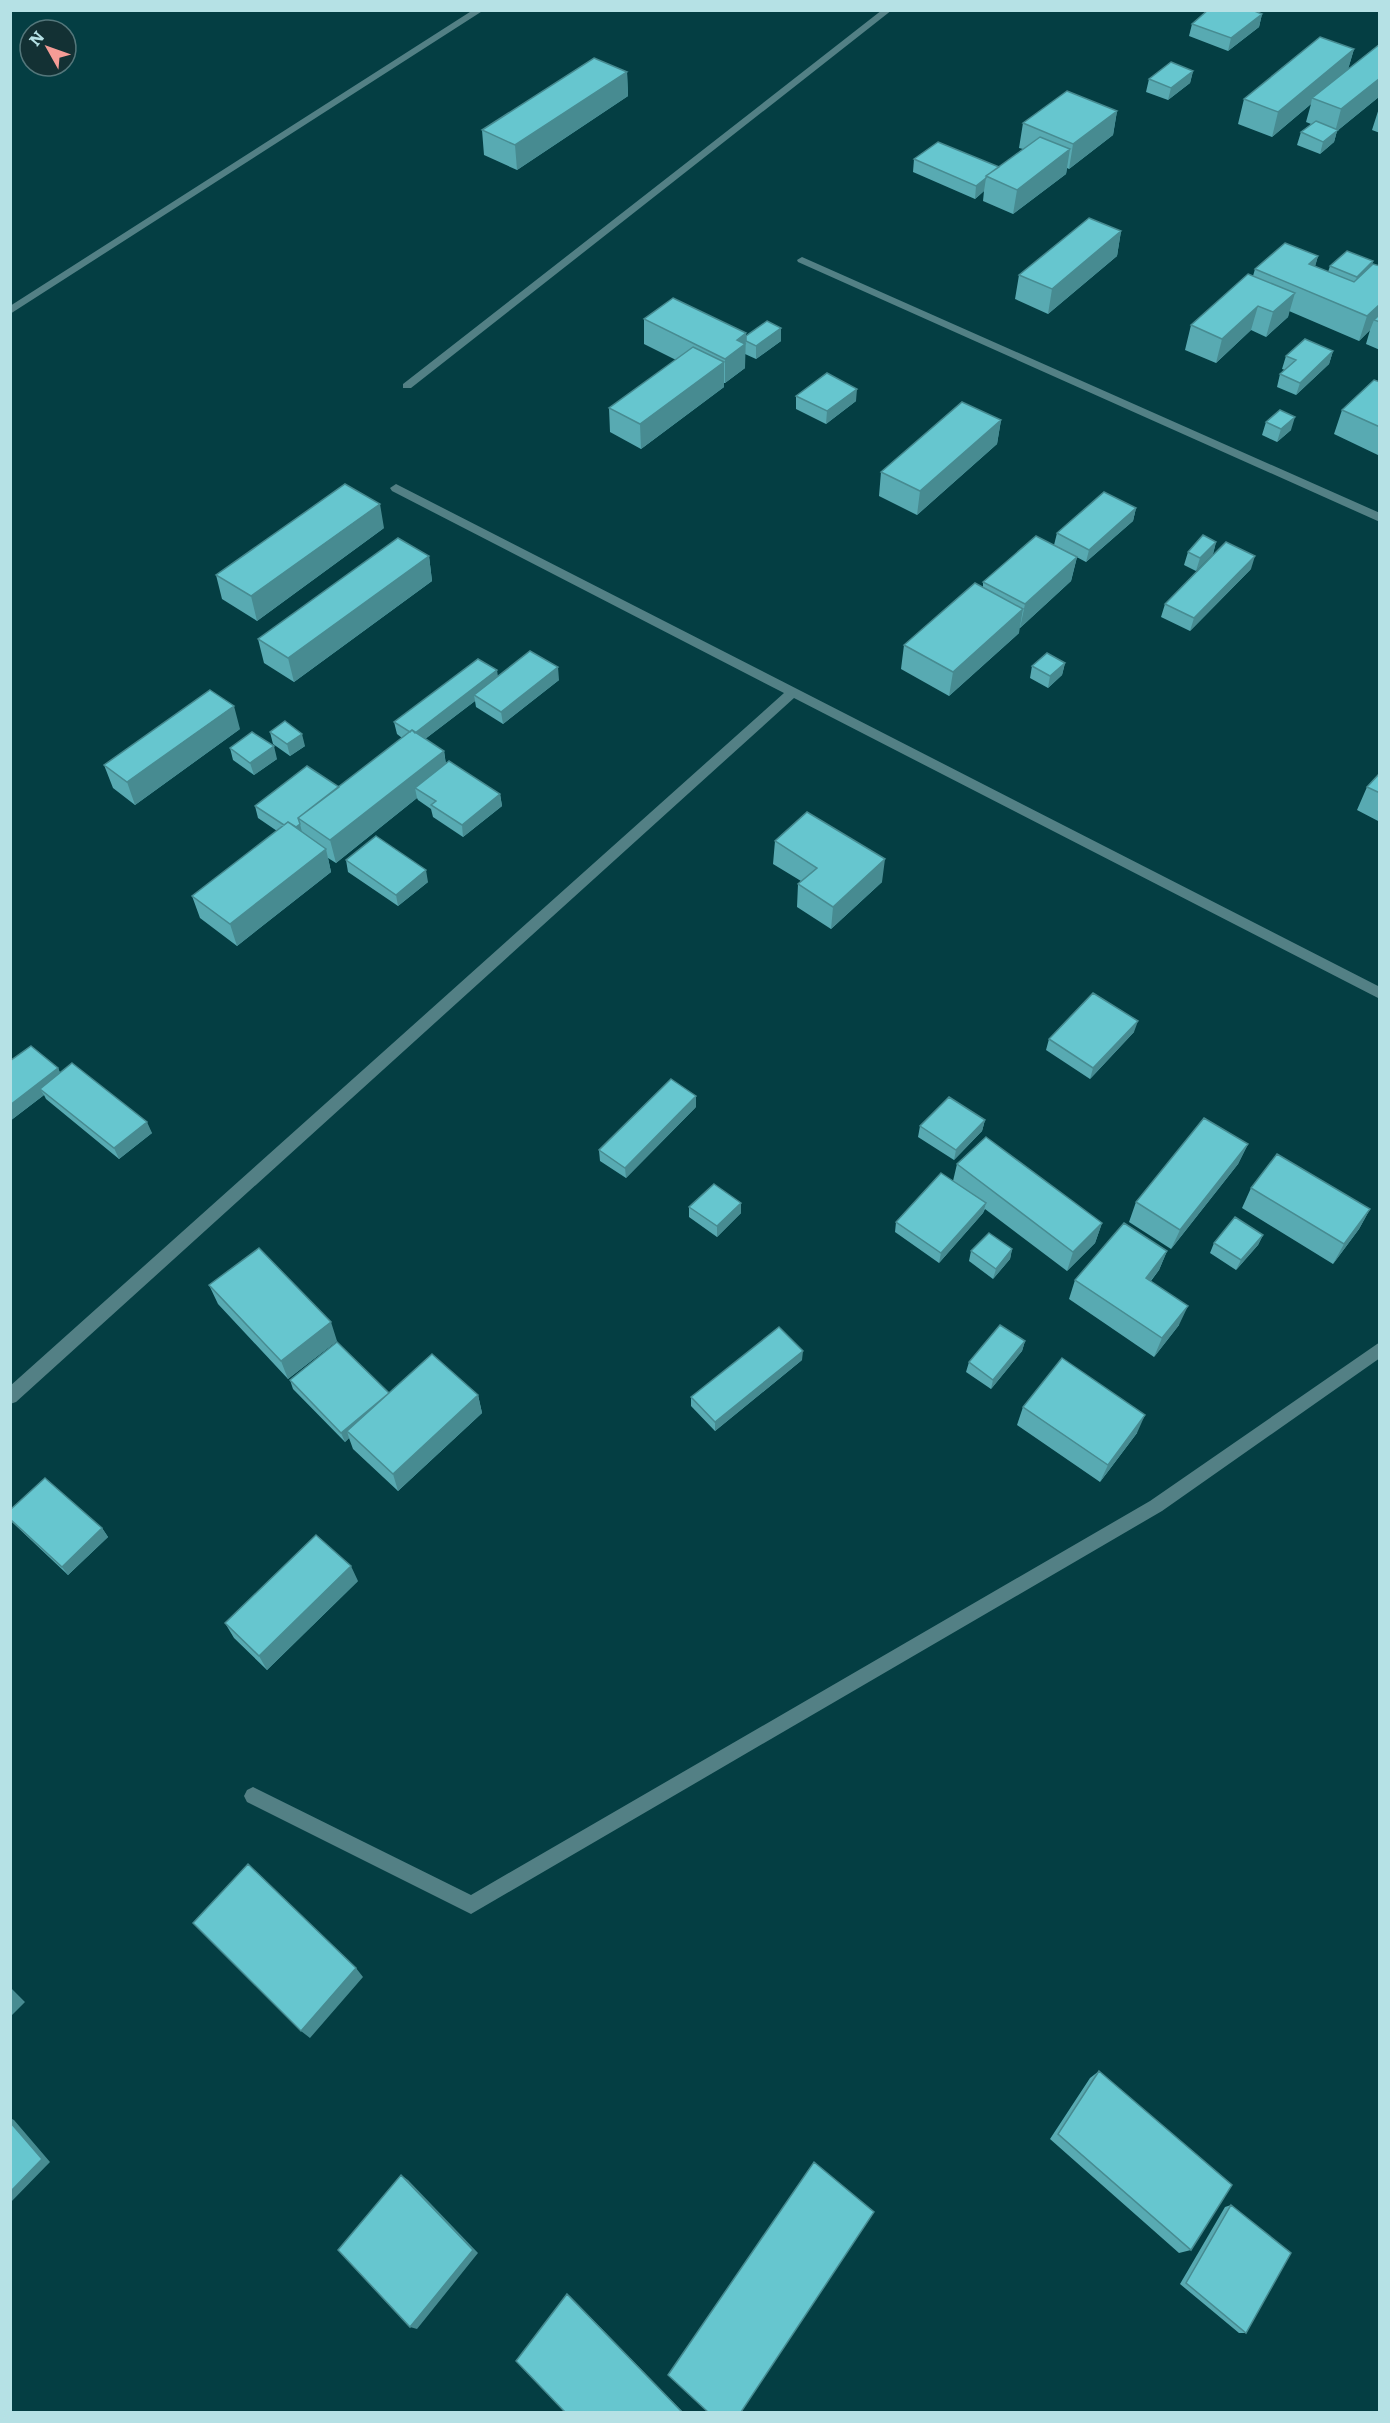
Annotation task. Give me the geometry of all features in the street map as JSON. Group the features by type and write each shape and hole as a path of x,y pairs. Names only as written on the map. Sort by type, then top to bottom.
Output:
{"street":[{"path":"10,311 480,10"},
{"path":"407,386 888,10"},
{"path":"802,260 1380,518"},
{"path":"396,488 1380,994"},
{"path":"10,1397 793,692"},
{"path":"253,1796 471,1905 1156,1506 1380,1349"}],"building":[{"path":"1208,10 1252,10 1262,14 1231,38 1192,24"},
{"path":"1320,37 1354,49 1278,112 1244,99"},
{"path":"1380,44 1380,78 1341,109 1312,98"},
{"path":"594,58 627,72 515,145 482,130"},
{"path":"1171,62 1193,71 1171,88 1149,79"},
{"path":"1067,91 1117,111 1073,144 1023,123"},
{"path":"1316,121 1338,130 1323,142 1301,132"},
{"path":"1040,137 1070,149 1017,190 986,176"},
{"path":"938,142 999,167 976,186 914,159"},
{"path":"1089,218 1121,231 1052,289 1019,275"},
{"path":"1285,243 1318,256 1309,264 1354,282 1373,264 1380,266 1380,304 1367,316 1255,269"},
{"path":"1347,251 1373,261 1357,277 1330,266"},
{"path":"1248,274 1295,293 1273,312 1258,306 1222,339 1191,325"},
{"path":"673,298 746,333 737,340 745,344 725,359 644,319"},
{"path":"1380,314 1380,322 1374,320"},
{"path":"767,321 781,328 756,346 746,341 746,336"},
{"path":"1305,339 1333,351 1300,383 1280,374 1296,360 1286,356"},
{"path":"693,347 724,362 640,424 609,408"},
{"path":"827,373 857,389 827,411 796,396"},
{"path":"1374,380 1380,382 1380,427 1342,410"},
{"path":"962,402 1001,420 920,491 881,472"},
{"path":"1280,410 1295,417 1281,429 1266,422"},
{"path":"345,484 380,504 251,596 216,575"},
{"path":"1104,492 1136,508 1089,550 1057,533"},
{"path":"1203,535 1216,542 1200,558 1188,552"},
{"path":"1036,536 1077,557 1025,604 983,582"},
{"path":"398,538 429,556 288,658 258,639"},
{"path":"1226,542 1255,556 1194,618 1165,604"},
{"path":"975,583 1023,609 953,672 904,645"},
{"path":"530,651 558,667 501,712 474,695"},
{"path":"1047,653 1065,663 1050,676 1032,666"},
{"path":"478,659 497,670 415,733 394,722"},
{"path":"210,690 234,706 127,782 104,765"},
{"path":"285,721 302,734 287,744 270,732"},
{"path":"412,730 444,751 330,840 298,818"},
{"path":"252,732 274,746 250,763 230,748"},
{"path":"449,761 500,794 462,825 431,805 436,801 415,788"},
{"path":"307,766 339,787 298,818 300,824 296,827 288,822 284,825 255,806"},
{"path":"1380,773 1380,793 1367,787"},
{"path":"807,812 885,859 833,907 798,884 817,868 775,841"},
{"path":"288,822 326,849 230,924 192,896"},
{"path":"376,836 426,870 396,895 346,860"},
{"path":"1093,993 1138,1021 1093,1068 1049,1039"},
{"path":"31,1046 58,1068 10,1105 10,1061"},
{"path":"72,1063 147,1122 114,1148 40,1089"},
{"path":"671,1079 696,1096 625,1168 599,1150"},
{"path":"949,1097 985,1120 956,1150 920,1126"},
{"path":"1204,1118 1248,1144 1180,1230 1136,1202"},
{"path":"986,1137 1102,1223 1073,1252 957,1164"},
{"path":"1277,1154 1370,1209 1344,1244 1251,1188"},
{"path":"941,1173 986,1203 941,1253 896,1222"},
{"path":"714,1184 741,1203 717,1226 689,1207"},
{"path":"1235,1217 1263,1235 1241,1260 1214,1243"},
{"path":"1124,1223 1167,1251 1146,1278 1188,1306 1162,1338 1075,1280"},
{"path":"989,1233 1012,1249 996,1269 971,1251"},
{"path":"259,1248 331,1322 281,1361 209,1285"},
{"path":"1000,1325 1025,1341 993,1380 969,1362"},
{"path":"779,1327 803,1351 715,1422 691,1397"},
{"path":"337,1342 389,1393 341,1433 290,1380"},
{"path":"432,1354 478,1395 393,1474 347,1431"},
{"path":"1062,1358 1145,1415 1108,1465 1023,1407"},
{"path":"45,1478 102,1528 62,1567 10,1519 10,1510"},
{"path":"316,1535 351,1566 259,1656 225,1623"},
{"path":"248,1864 356,1968 301,2031 193,1923"},
{"path":"1099,2071 1232,2185 1191,2250 1058,2134"},
{"path":"10,2122 42,2159 10,2192"},
{"path":"814,2162 874,2212 741,2412 708,2412 668,2375"},
{"path":"401,2175 473,2250 410,2327 338,2250"},
{"path":"1231,2205 1291,2253 1246,2333 1186,2283"},
{"path":"567,2294 682,2412 565,2412 516,2361"}]}
